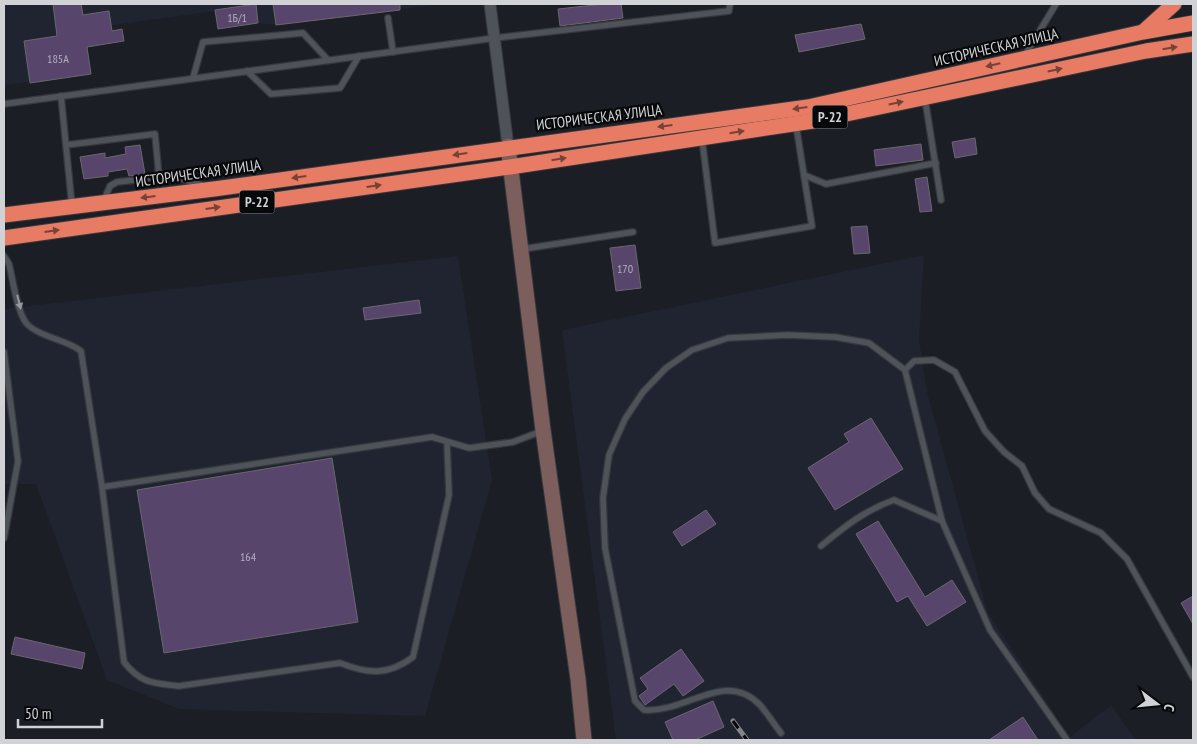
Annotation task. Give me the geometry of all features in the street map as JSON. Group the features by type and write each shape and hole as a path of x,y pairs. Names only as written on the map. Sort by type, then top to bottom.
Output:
{"highway":[{"path":"1143,32 1174,4"},
{"path":"1181,4 1180,11 1193,16"},
{"name":"ИСТОРИЧЕСКАЯ УЛИЦА","path":"4,215 214,189 508,146 808,107 1143,32 1193,23"},
{"name":"Р-22","path":"4,238 796,123 1146,51 1193,44"}],"main road":[{"path":"508,146 543,430 578,679 584,740"}],"street":[{"path":"490,4 508,146"}],"lane":[{"path":"4,104 495,38 730,11 730,4"},
{"path":"1023,59 1056,4"},
{"path":"388,18 393,52"},
{"path":"192,78 203,42 303,33 328,60"},
{"path":"248,71 271,94 340,88 359,56"},
{"path":"61,96 72,206"},
{"path":"925,97 941,200"},
{"path":"702,138 715,243 812,226 796,123"},
{"path":"66,145 154,134 159,177"},
{"path":"804,175 826,184 936,163"},
{"path":"102,202 110,186 117,182 159,177 172,176 214,189"},
{"path":"521,249 633,232"},
{"path":"4,256 9,264 23,318 29,326 72,344 81,351 102,487 124,662 134,675 154,683 179,686 340,663 362,672 399,668 413,657 449,495 447,442"},
{"path":"780,733 759,705 745,694 733,690 721,690 671,709 655,711 644,710 635,701 604,548 603,498 609,455 625,419 643,392 666,368 692,350 728,338 787,335 835,337 869,343 904,370 942,521 990,630 1067,740"},
{"path":"4,352 18,461 4,538"},
{"path":"904,370 914,361 934,360 955,372 984,432 1004,452 1022,466 1035,493 1049,508 1101,533 1127,559 1193,677"},
{"path":"102,487 432,438 469,448 513,442 543,430"},
{"path":"821,546 853,519 874,507 894,500 942,521"}],"shaded area":[{"path":"4,4 441,4 276,25 258,23 218,29 215,11 85,29 91,74 4,85"},
{"path":"924,255 919,340 927,392 988,613 1070,737 1111,705 1136,740 616,740 562,330"},
{"path":"458,256 492,480 425,716 179,709 107,680 36,484 4,484 4,309"}],"building":[{"path":"53,4 81,4 83,15 109,11 112,31 122,29 124,41 87,47 91,74 30,83 24,41 57,36"},
{"path":"256,4 258,23 218,29 215,10"},
{"path":"273,4 400,4 400,10 276,25"},
{"path":"621,4 623,18 560,26 558,9"},
{"path":"861,24 865,39 799,52 795,35"},
{"path":"975,138 977,154 955,158 952,142"},
{"path":"921,144 923,160 876,166 874,150"},
{"path":"140,145 145,174 129,176 127,169 108,172 108,176 84,179 80,157 105,153 105,158 126,154 125,147"},
{"path":"927,177 932,211 920,212 915,179"},
{"path":"867,226 870,253 854,254 851,227"},
{"path":"635,245 641,288 616,291 610,248"},
{"path":"419,300 421,313 365,320 363,308"},
{"path":"871,418 903,469 835,510 808,468 849,442 844,434"},
{"path":"332,458 358,622 164,653 137,490"},
{"path":"706,510 716,524 682,546 673,532"},
{"path":"878,521 925,597 952,580 966,602 927,626 908,596 897,602 856,534"},
{"path":"1193,596 1193,624 1181,603"},
{"path":"15,637 85,653 82,669 11,654"},
{"path":"681,649 704,681 683,696 674,684 645,705 639,696 648,689 640,678"},
{"path":"713,701 724,727 695,740 673,740 665,722"},
{"path":"1023,717 1038,740 989,740"}],"railway":[{"path":"733,721 747,740"}]}
